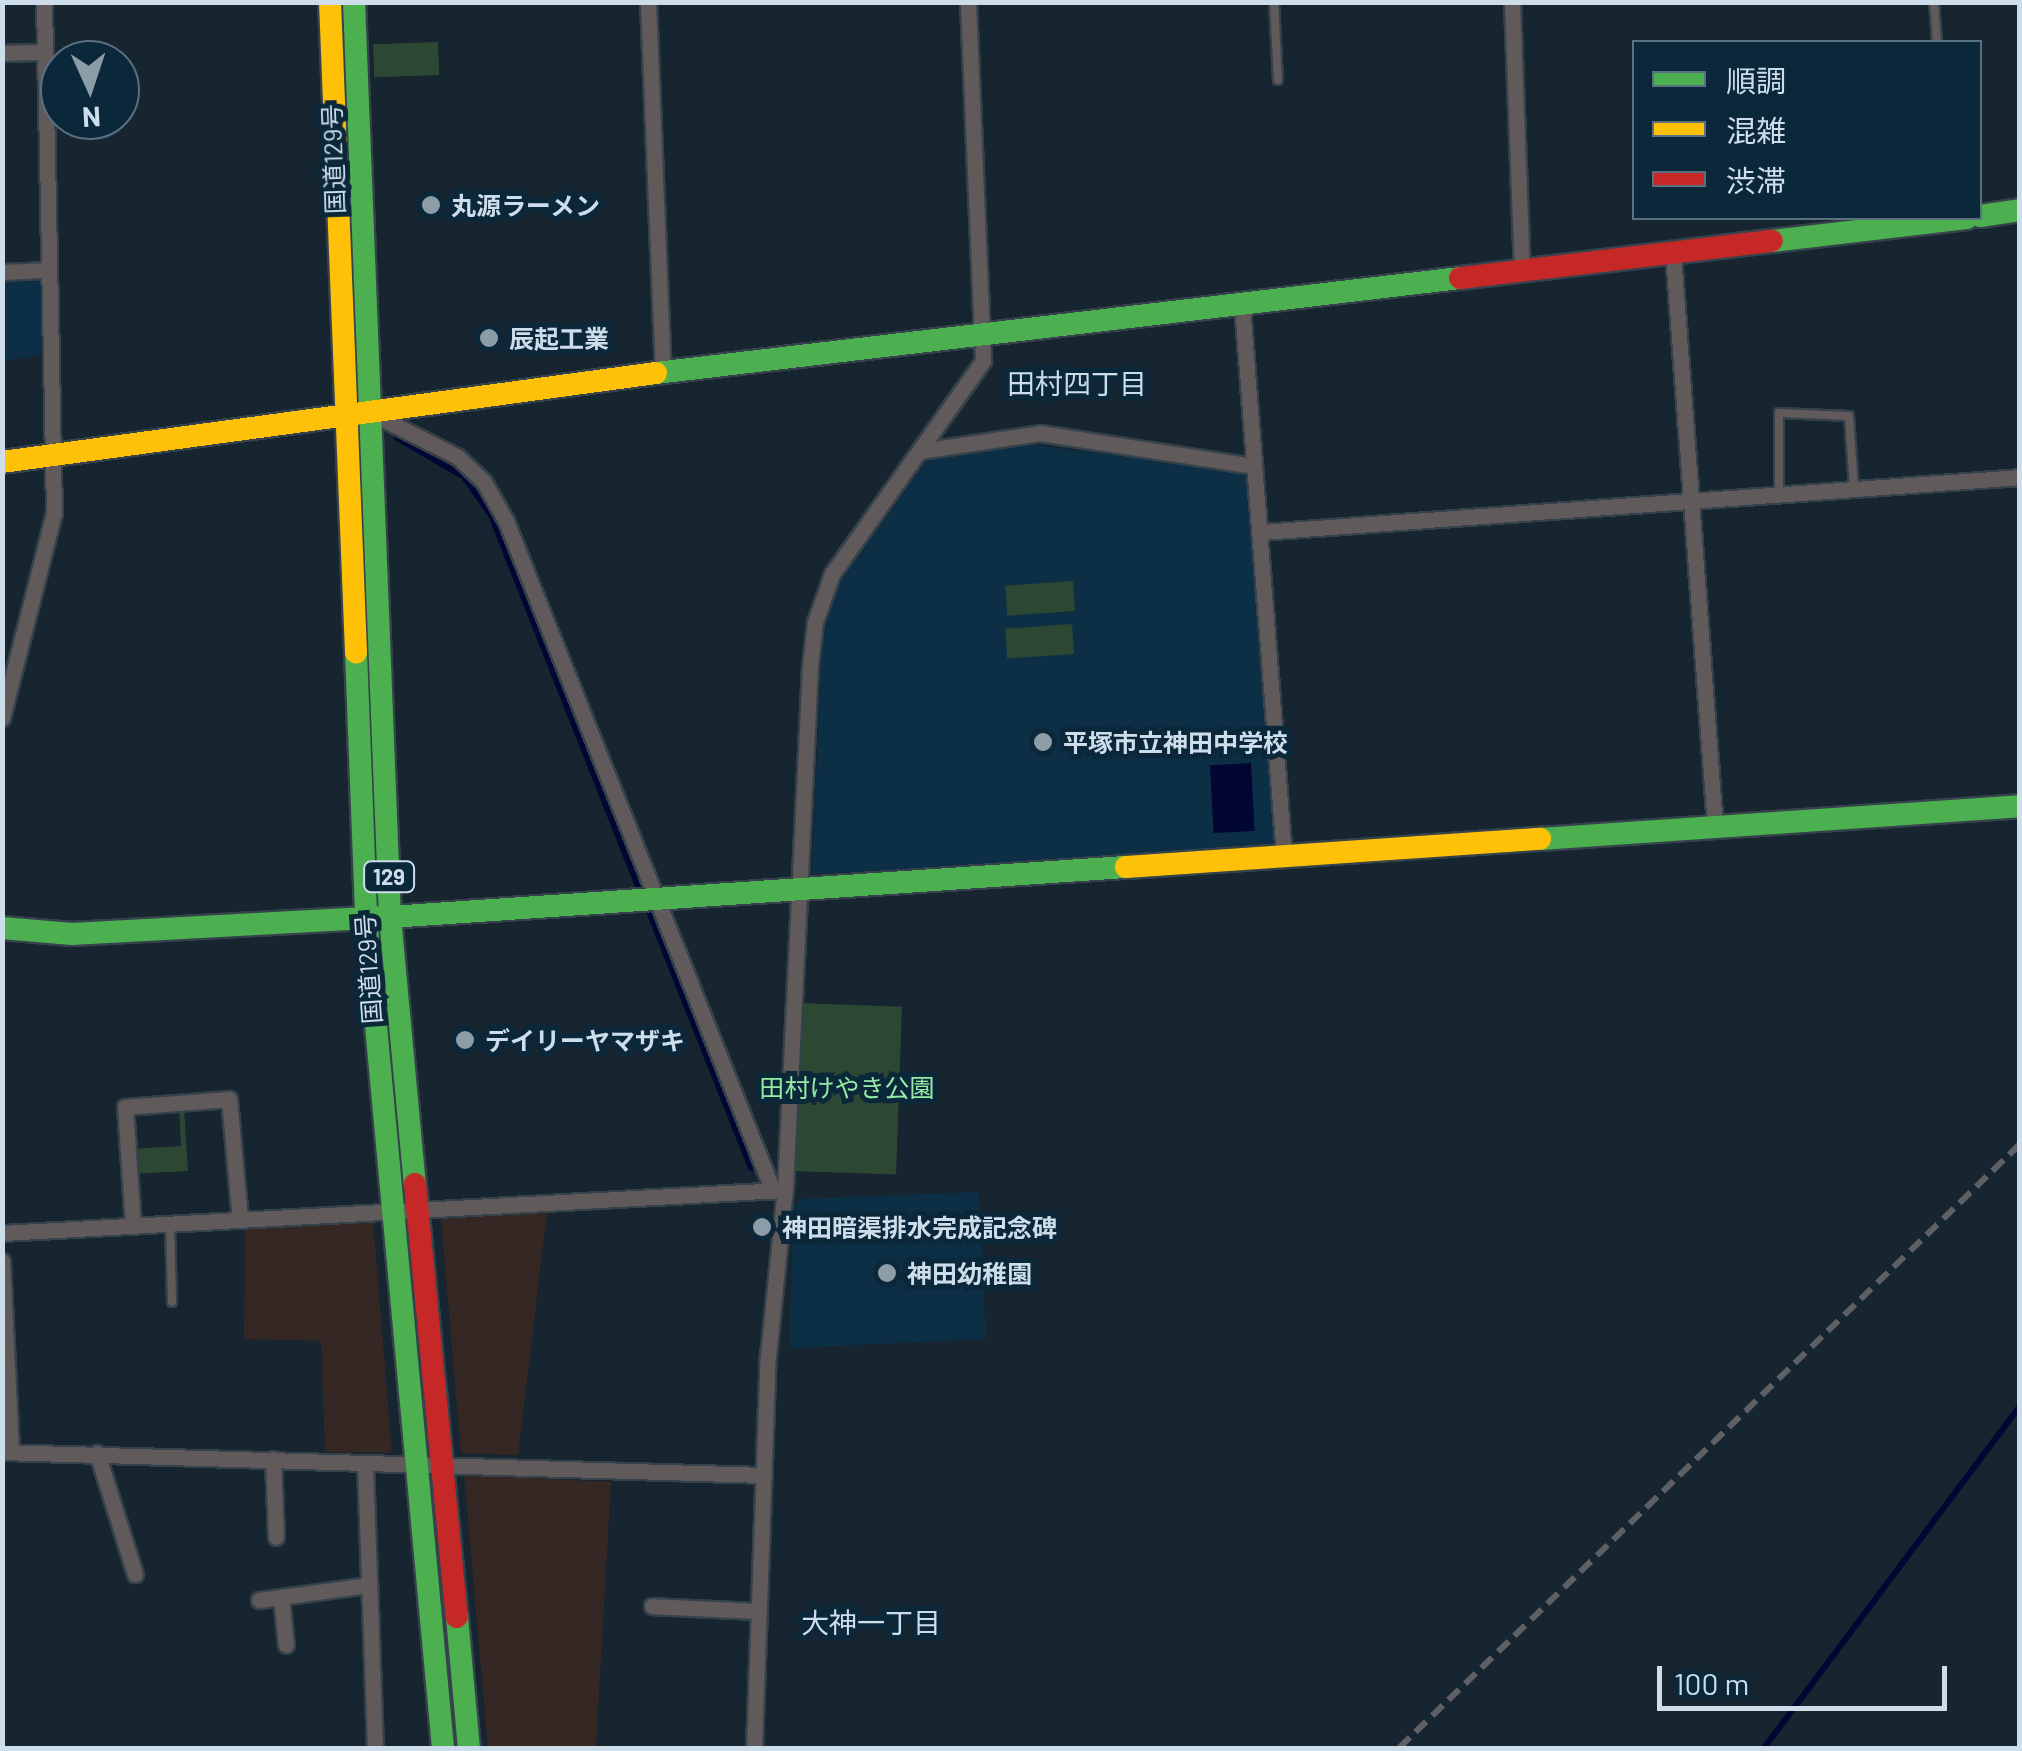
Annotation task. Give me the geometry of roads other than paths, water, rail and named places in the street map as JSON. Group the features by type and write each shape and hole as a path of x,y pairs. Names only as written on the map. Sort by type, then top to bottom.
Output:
{"main road":[{"name":"国道129号","path":"330,2 366,918 404,1212 428,1464 443,1748"},
{"name":"国道129号","path":"354,2 404,1212"},
{"path":"1982,216 2020,210"},
{"path":"2,462 663,372 1941,220"},
{"path":"2,928 72,934 390,917 2020,806"},
{"name":"国道129号","path":"428,1464 469,1748"}],"street":[{"path":"44,2 45,40"},
{"path":"648,2 663,372"},
{"path":"754,1748 779,1190 815,622 832,574 983,361 968,2"},
{"path":"1512,2 1522,272"},
{"path":"2,53 40,52"},
{"path":"2,718 49,546 57,455 45,270 45,140"},
{"path":"1672,254 1694,500 1714,828"},
{"path":"2,272 45,270"},
{"path":"1242,306 1284,858"},
{"path":"371,414 428,437 484,482 506,521 656,898 779,1190"},
{"path":"920,451 1040,433 1254,466"},
{"path":"1261,532 2020,478"},
{"path":"133,1226 125,1107 229,1098 240,1220"},
{"path":"2,1233 779,1190"},
{"path":"2,1260 7,1452 764,1475"},
{"path":"97,1453 134,1574"},
{"path":"274,1460 276,1537"},
{"path":"365,1463 375,1748"},
{"path":"259,1600 369,1585"},
{"path":"281,1597 286,1645"},
{"path":"652,1606 759,1611"}],"lane":[{"path":"1274,2 1278,80"},
{"path":"1934,2 1937,40"},
{"path":"1778,494 1778,412 1850,416 1854,488"},
{"path":"170,1224 172,1302"}],"waterway":[{"path":"397,438 464,477 491,515 641,893"},
{"path":"646,904 751,1168"},
{"path":"1764,1748 2020,1406"}],"railway":[{"path":"1399,1748 2020,1144"}],"place":[{"name":"丸源ラーメン","path":"431,205"},
{"name":"辰起工業","path":"489,338"},
{"name":"平塚市立神田中学校","path":"1043,742"},
{"name":"デイリーヤマザキ","path":"465,1040"},
{"name":"神田暗渠排水完成記念碑","path":"762,1227"},
{"name":"神田幼稚園","path":"887,1273"}],"district":[{"name":"田村四丁目","path":"1077,383"},
{"name":"大神一丁目","path":"871,1622"}],"park label":[{"name":"田村けやき公園","path":"847,1087"}]}
